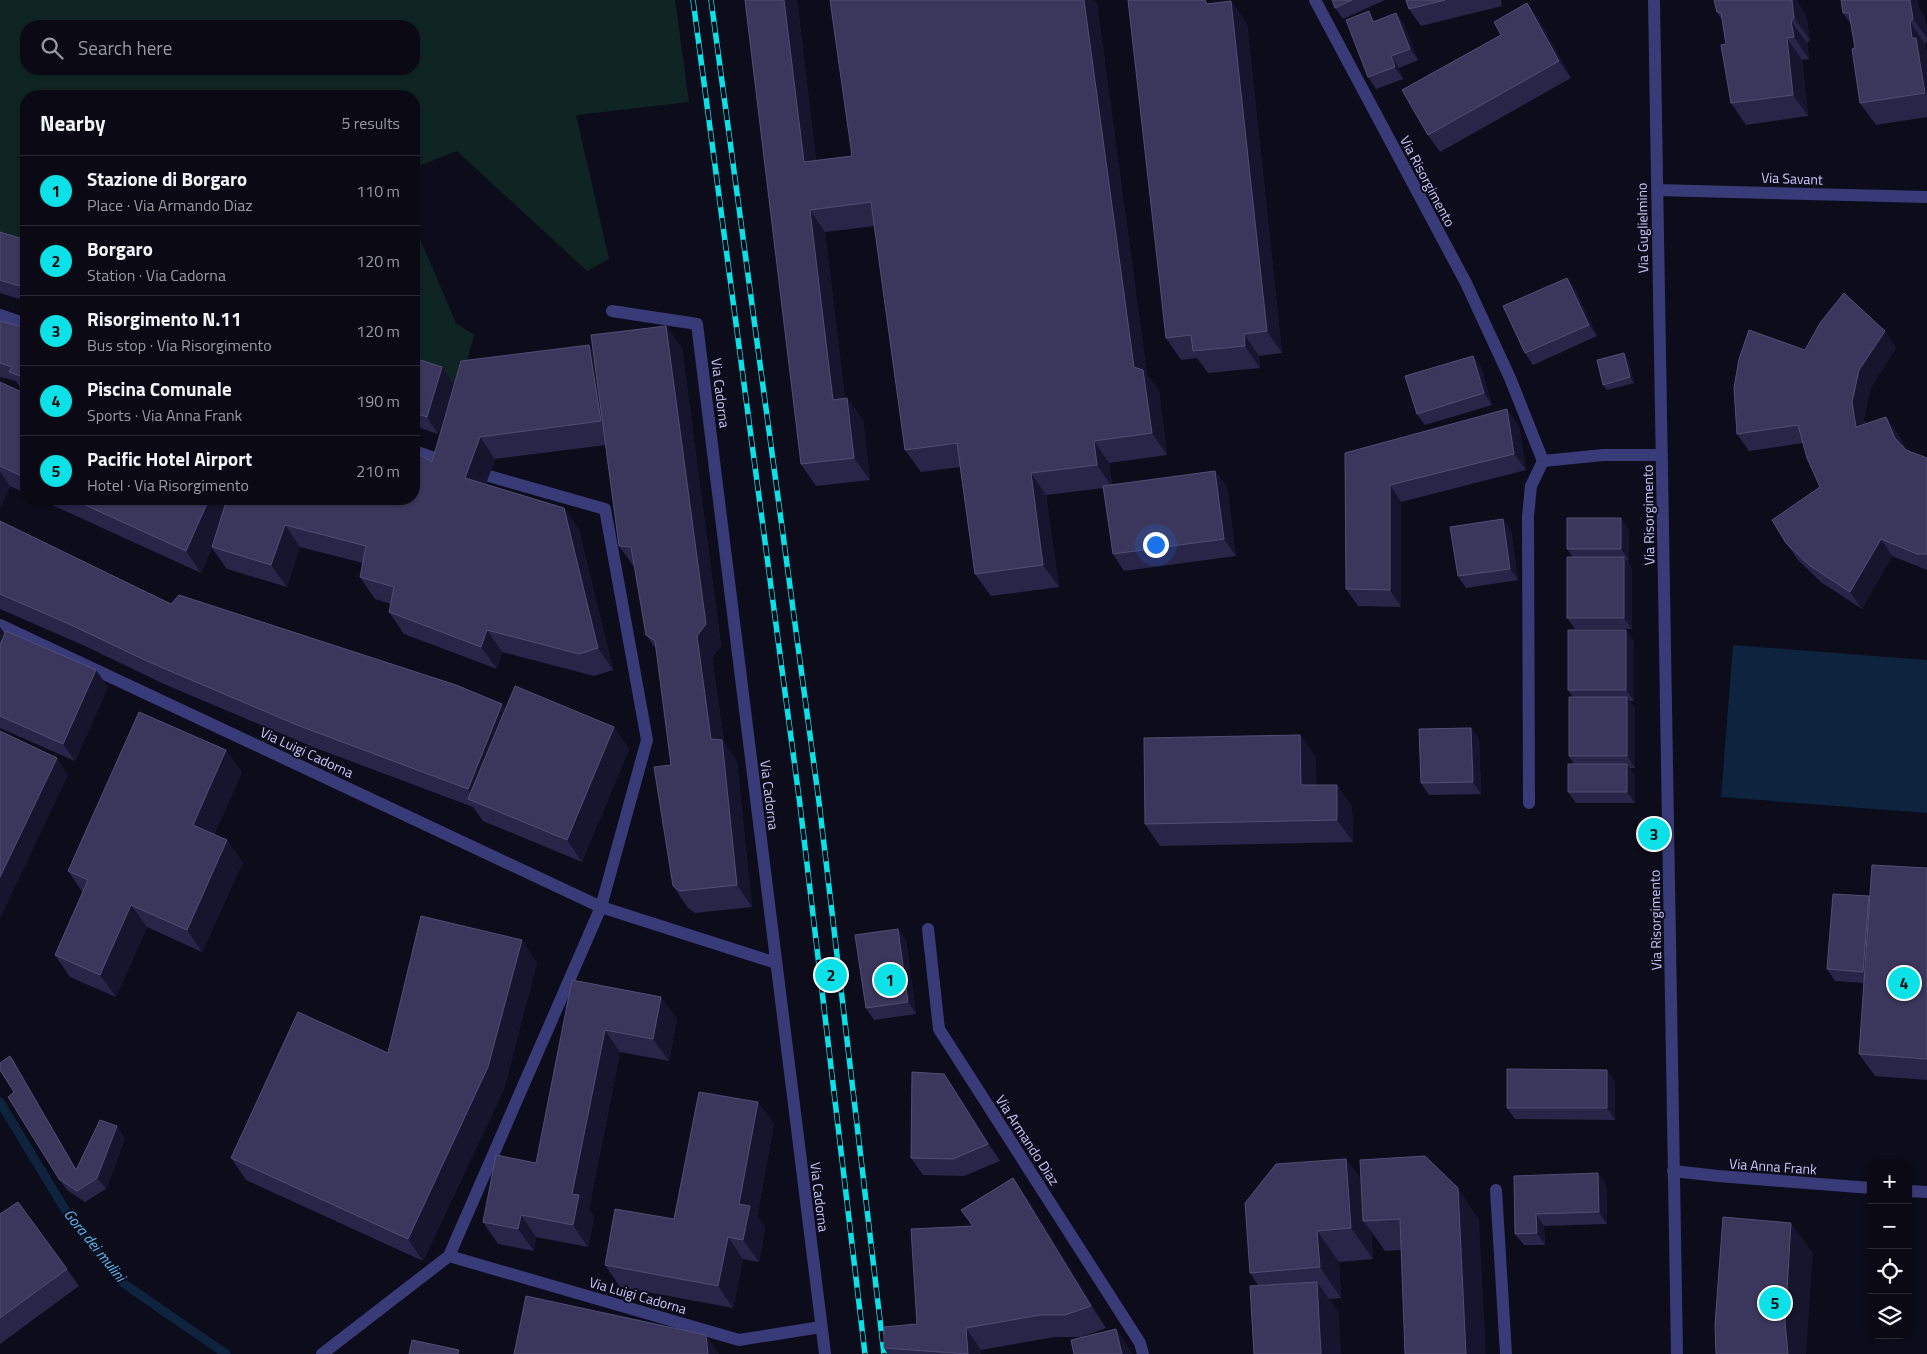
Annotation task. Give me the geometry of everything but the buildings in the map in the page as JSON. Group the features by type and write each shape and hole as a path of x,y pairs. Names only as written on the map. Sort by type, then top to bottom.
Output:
{"street":[{"name":"Via Risorgimento","path":"1315,0 1466,283 1510,378 1543,461 1603,455 1662,455 1677,1354"},
{"name":"Via Guglielmino","path":"1654,0 1662,455"},
{"name":"Via Savant","path":"1657,190 1927,197"},
{"name":"Via Cadorna","path":"612,311 697,324 825,1354"},
{"path":"0,315 20,322"},
{"path":"420,453 452,464"},
{"path":"1529,803 1528,516 1531,486 1543,461"},
{"path":"322,1354 449,1256 601,907 647,740 605,510 489,476"},
{"name":"Via Luigi Cadorna","path":"0,625 601,907 776,963"},
{"name":"Via Armando Diaz","path":"928,929 939,1029 1140,1343 1143,1354"},
{"name":"Via Anna Frank","path":"1673,1171 1867,1188"},
{"path":"1496,1190 1506,1354"},
{"path":"1912,1191 1927,1192"},
{"name":"Via Luigi Cadorna","path":"449,1256 739,1340 821,1327"}],"green space":[{"path":"0,0 675,0 689,102 576,115 609,259 587,271 457,151 420,166 420,90 20,90 20,250 0,244"},
{"path":"420,239 456,323 474,335 460,386 420,374"}],"water":[{"path":"1733,645 1927,660 1927,813 1721,797"}],"waterway":[{"name":"Gora dei mulini","path":"0,1102 69,1216 123,1283 226,1354"}],"railway":[{"path":"693,0 800,805 865,1354"},
{"path":"711,0 819,802 884,1354"}],"place":[{"name":"Risorgimento N.11","path":"1654,834"},
{"name":"Borgaro","path":"831,975"},
{"name":"Stazione di Borgaro","path":"890,980"},
{"name":"Piscina Comunale","path":"1904,983"},
{"name":"Pacific Hotel Airport","path":"1775,1303"}]}
